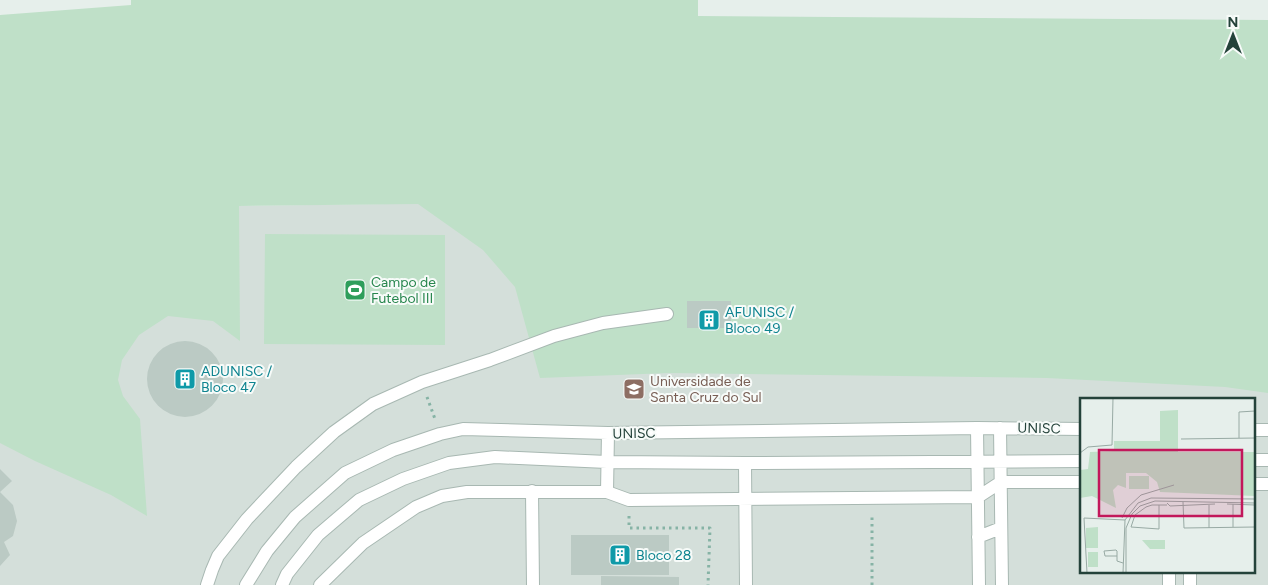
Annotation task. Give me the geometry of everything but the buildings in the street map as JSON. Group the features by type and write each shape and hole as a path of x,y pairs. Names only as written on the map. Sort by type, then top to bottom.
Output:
{"lane":[{"path":"208,585 218,556 247,519 296,467 334,432 373,404 422,382 490,360 554,336 603,323 667,314"},
{"path":"977,428 979,581 1002,569"},
{"name":"UNISC","path":"246,585 267,551 295,517 345,473 393,450 440,434 463,429 608,434 977,428 1080,429"},
{"path":"1000,428 1002,585"},
{"path":"607,492 608,434"},
{"name":"UNISC","path":"282,585 287,574 318,535 359,500 403,479 449,463 495,457 607,462 745,463 1080,461"},
{"path":"745,463 746,585"},
{"path":"320,585 362,543 416,507 442,496 466,492 607,492 629,500 872,499 978,497 1001,482 1080,482"},
{"path":"532,492 532,585"},
{"path":"978,537 1001,528"},
{"path":"1169,572 1169,585"},
{"path":"1190,572 1190,585"}],"path":[{"path":"422,382 440,434"},
{"path":"872,499 872,585"},
{"path":"629,500 629,528 710,528 708,585"}],"shaded area":[{"name":"Universidade de Santa Cruz do Sul","path":"461,203 1268,307 1268,585 0,585 0,379 238,206"}],"green space":[{"path":"131,0 698,0 698,16 1268,20 1268,393 1225,387 1047,378 669,373 540,378 515,287 483,250 418,204 239,206 240,341 213,321 168,316 139,335 122,360 118,380 123,396 140,419 147,516 111,495 0,443 0,15 131,5"},
{"name":"Campo de Futebol III","path":"265,234 445,235 445,345 264,344"}],"place":[{"name":"Campo de Futebol III","path":"355,290"},
{"name":"AFUNISC / Bloco 49","path":"709,320"},
{"name":"ADUNISC / Bloco 47","path":"185,379"},
{"name":"Universidade de Santa Cruz do Sul","path":"634,389"},
{"name":"Bloco 28","path":"620,555"}]}
